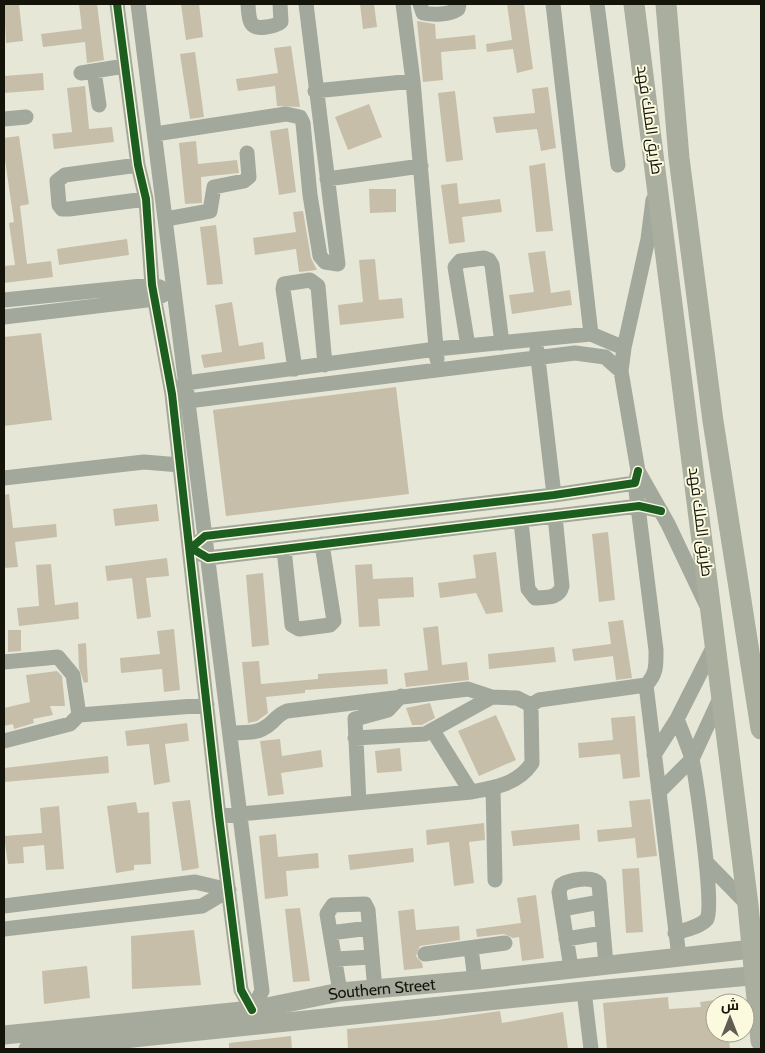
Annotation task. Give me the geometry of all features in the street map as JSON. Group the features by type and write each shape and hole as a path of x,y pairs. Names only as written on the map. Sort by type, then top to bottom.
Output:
{"highway":[{"name":"طريق الملك فهد","path":"634,4 748,905 757,948 761,1041"},
{"name":"طريق الملك فهد","path":"666,4 680,158 713,420 761,729"}],"main road":[{"name":"Southern Street","path":"4,1035 252,1010 340,992 475,980 757,948"},
{"name":"Southern Street","path":"28,1049 137,1044 584,991 758,975"}],"street":[{"path":"117,4 138,165 146,199 153,292 172,394 191,548 219,816 241,990 252,1010"},
{"path":"138,4 262,991 252,1010"},
{"path":"248,4 250,22 254,27 260,28 277,26 281,22 280,4"},
{"path":"155,134 286,114 300,117 303,123 310,195 320,256 325,262 338,264 315,91 306,4"},
{"path":"403,4 413,81 439,370"},
{"path":"420,4 423,13 428,14 453,12 458,9 459,4"},
{"path":"554,4 591,334"},
{"path":"597,4 618,165"},
{"path":"99,105 88,72 125,66"},
{"path":"315,91 413,81"},
{"path":"4,119 26,117"},
{"path":"166,219 210,211 214,187 244,181 249,177 247,153"},
{"path":"138,165 64,175 57,181 59,205 62,209 69,209 146,199"},
{"path":"326,179 421,166"},
{"path":"531,705 539,700 646,685 653,678 656,667 656,650 637,477 621,371 624,348 648,240 656,169"},
{"path":"468,346 455,267 460,261 484,258 490,260 492,265 502,343"},
{"path":"295,369 283,289 284,284 289,282 310,280 318,286 325,365"},
{"path":"4,300 174,290"},
{"path":"4,317 153,292"},
{"path":"172,394 186,383 436,349 536,341 591,334 624,348"},
{"path":"536,341 554,495"},
{"path":"172,394 188,401 575,353 606,357 621,371"},
{"path":"4,478 144,462 180,465"},
{"path":"637,477 661,511 713,620"},
{"path":"191,548 205,536 554,495 637,477"},
{"path":"191,548 208,558 639,506 661,511"},
{"path":"521,521 528,589 536,598 556,596 561,592 562,586 555,516"},
{"path":"284,549 292,625 299,629 330,625 334,621 322,544"},
{"path":"654,754 678,719 716,643"},
{"path":"4,662 58,657 73,675 79,715"},
{"path":"646,685 679,957"},
{"path":"231,733 257,731 270,724 279,714 287,711 468,689 492,697 511,697 531,705"},
{"path":"659,792 692,759 722,694"},
{"path":"359,803 355,719 388,710 401,696"},
{"path":"355,738 414,735 433,731 492,697"},
{"path":"4,741 70,724 79,715 207,705"},
{"path":"219,816 470,792 493,788 519,778 532,763 531,705"},
{"path":"675,933 700,924 707,918 710,910 706,862 692,759 678,719"},
{"path":"433,731 470,792"},
{"path":"493,788 495,880"},
{"path":"706,862 748,905"},
{"path":"571,968 559,892 561,885 565,882 591,879 599,884 606,964"},
{"path":"4,906 195,882 229,890"},
{"path":"4,929 202,906 229,890"},
{"path":"562,909 600,902"},
{"path":"340,992 327,914 333,905 365,904 368,910 375,990"},
{"path":"330,933 369,928"},
{"path":"566,939 603,933"},
{"path":"425,954 505,943"},
{"path":"471,948 475,980"},
{"path":"335,959 372,957"},
{"path":"584,991 590,1049"}],"building":[{"path":"4,4 19,4 23,41 6,43"},
{"path":"79,4 97,4 104,60 87,63 85,42 43,47 41,34 82,29"},
{"path":"181,4 199,4 203,37 186,40"},
{"path":"360,4 374,4 377,27 363,29"},
{"path":"507,4 524,4 533,69 517,73 513,49 487,52 486,44 512,40"},
{"path":"417,21 435,24 436,39 475,35 476,49 441,52 443,80 423,82"},
{"path":"291,46 300,107 277,106 275,86 238,91 236,79 278,73 274,48"},
{"path":"195,52 204,117 190,119 180,54"},
{"path":"43,73 44,90 4,93 4,76"},
{"path":"85,86 89,129 112,127 114,142 54,149 52,134 72,132 67,88"},
{"path":"548,87 556,148 541,151 537,129 496,133 493,117 535,113 532,89"},
{"path":"455,91 463,160 446,162 438,93"},
{"path":"369,104 382,137 348,150 335,117"},
{"path":"288,128 296,192 279,195 270,131"},
{"path":"19,136 29,204 20,206 27,264 51,261 53,277 4,283 4,266 15,265 9,223 14,222 4,153 4,138"},
{"path":"196,141 198,164 237,160 239,173 201,177 202,203 185,204 179,143"},
{"path":"545,163 553,231 536,232 529,166"},
{"path":"457,183 459,204 500,199 502,212 462,217 465,242 449,244 441,185"},
{"path":"369,189 396,189 396,212 370,213"},
{"path":"303,211 311,258 317,270 299,272 296,249 255,255 253,238 296,232 293,212"},
{"path":"216,225 223,284 207,285 200,227"},
{"path":"127,239 129,255 59,265 57,249"},
{"path":"545,251 551,293 570,290 572,305 512,314 509,295 534,292 528,253"},
{"path":"375,259 379,300 402,298 404,318 340,325 338,305 363,302 359,260"},
{"path":"232,302 239,346 263,342 265,359 204,368 201,355 222,352 215,305"},
{"path":"41,333 52,420 4,426 4,337"},
{"path":"396,387 409,494 226,516 213,410"},
{"path":"9,494 13,528 56,524 57,537 15,542 18,567 4,568 4,495"},
{"path":"157,504 159,521 115,526 113,509"},
{"path":"608,532 615,600 599,602 592,534"},
{"path":"496,552 503,612 486,614 476,593 440,598 438,583 476,578 473,555"},
{"path":"167,558 169,576 146,578 151,617 137,619 132,578 107,581 105,566"},
{"path":"51,564 55,605 78,602 79,619 19,626 17,608 39,606 36,565"},
{"path":"372,564 373,579 413,577 414,597 378,599 380,626 359,627 355,565"},
{"path":"263,573 269,645 252,647 246,575"},
{"path":"623,620 632,678 616,680 613,656 574,661 572,649 611,644 608,622"},
{"path":"438,626 442,665 467,662 469,680 406,687 404,673 428,670 423,628"},
{"path":"174,629 180,690 164,692 162,669 121,673 120,658 160,654 157,631"},
{"path":"8,630 21,630 21,651 8,652"},
{"path":"86,643 88,682 84,683 79,668 78,644"},
{"path":"554,647 556,662 489,669 488,654"},
{"path":"259,661 261,684 318,679 318,674 387,669 388,684 305,690 305,693 266,697 268,713 257,721 248,723 242,662"},
{"path":"57,671 62,676 65,706 50,706 53,715 33,719 34,723 14,729 13,724 4,726 4,708 30,702 26,675"},
{"path":"430,703 435,718 422,725 412,725 406,708"},
{"path":"496,715 516,760 479,776 458,731"},
{"path":"635,716 640,777 623,779 620,754 579,758 578,743 613,740 611,718"},
{"path":"187,723 189,741 165,744 170,782 154,785 149,744 127,746 125,731"},
{"path":"280,739 282,756 321,750 323,767 281,773 284,794 268,796 260,741"},
{"path":"400,748 402,771 377,773 375,751"},
{"path":"108,756 109,773 4,782 4,768"},
{"path":"650,799 657,856 637,858 635,838 598,842 597,830 632,827 629,801"},
{"path":"190,800 199,868 182,871 172,802"},
{"path":"136,802 138,813 149,812 151,864 134,865 134,870 116,873 107,806"},
{"path":"59,806 64,869 46,870 44,845 23,847 24,863 8,864 4,836 42,833 40,808"},
{"path":"484,823 485,840 469,842 474,883 454,886 449,842 427,845 426,830"},
{"path":"579,824 580,840 513,846 511,831"},
{"path":"276,834 278,857 318,853 319,868 286,871 288,896 265,899 259,836"},
{"path":"413,848 414,862 350,870 348,855"},
{"path":"639,868 643,932 626,933 622,869"},
{"path":"536,895 544,958 522,961 519,937 513,938 504,934 477,937 476,929 521,923 517,898"},
{"path":"300,908 310,981 293,982 285,909"},
{"path":"414,909 416,930 459,926 460,940 420,946 416,956 422,963 423,968 404,970 398,911"},
{"path":"194,930 201,985 132,989 131,936"},
{"path":"87,966 90,998 44,1004 42,971"},
{"path":"668,997 669,1009 701,1007 700,1002 705,1001 705,1043 729,1043 730,1049 607,1049 603,1003"},
{"path":"500,1011 502,1023 563,1012 568,1049 348,1049 347,1029 437,1020"},
{"path":"291,1036 292,1049 229,1049 229,1043"}],"cycle path":[{"path":"117,4 138,165 146,199 152,285 172,394 219,816 241,990 252,1010"},
{"path":"638,471 635,483 554,495 205,536 191,548 208,558 639,506 661,511"}]}
